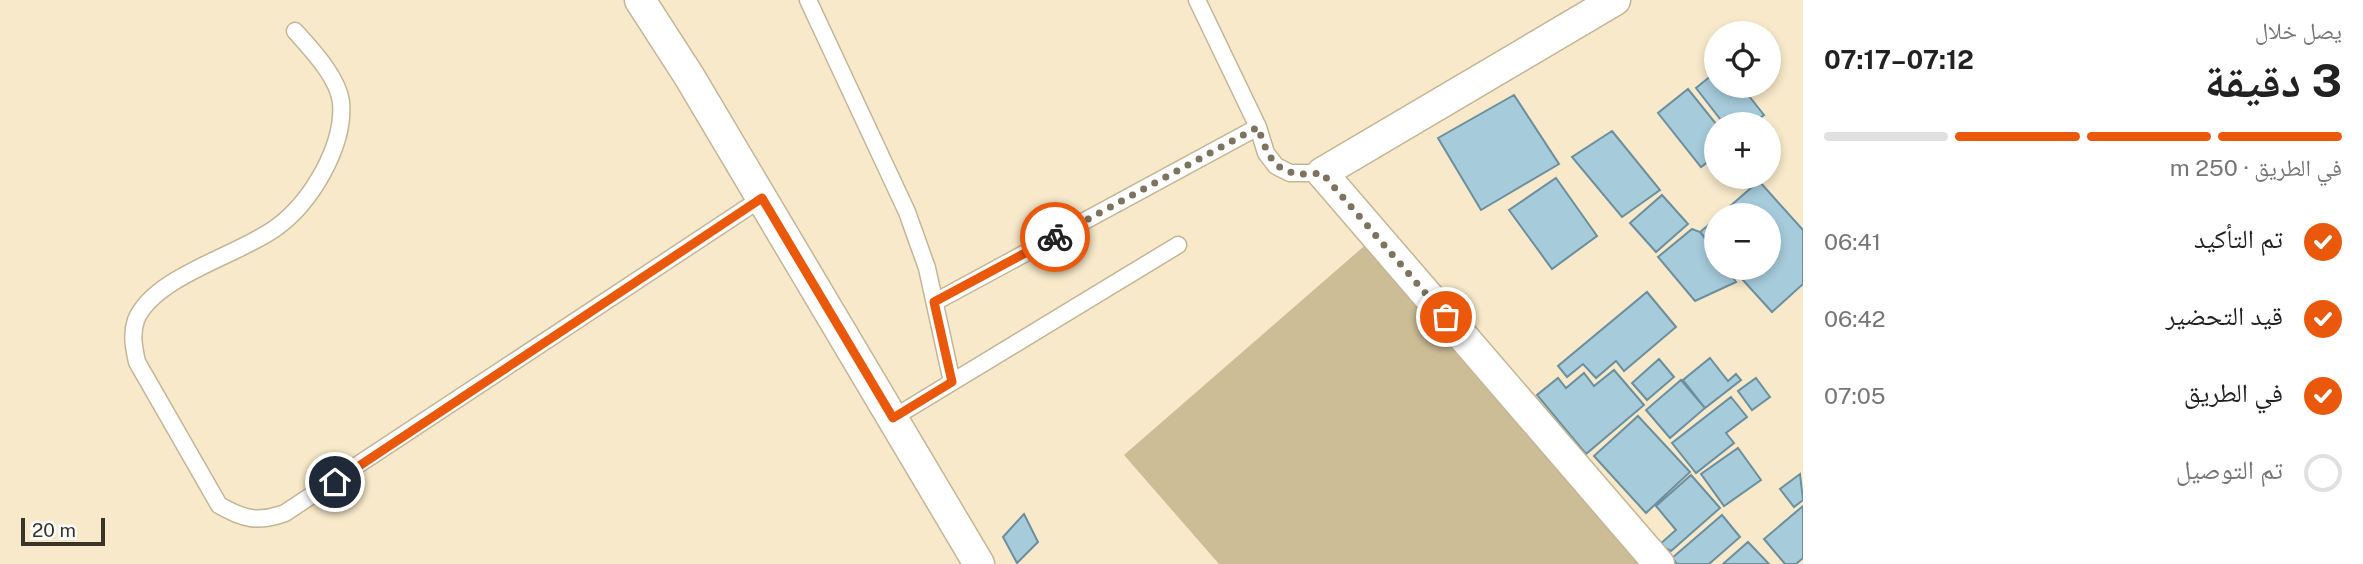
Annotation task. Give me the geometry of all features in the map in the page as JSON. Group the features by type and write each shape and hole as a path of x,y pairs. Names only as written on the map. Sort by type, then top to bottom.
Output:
{"street":[{"path":"640,0 762,198 979,564"},
{"path":"1615,0 1322,173 1659,564"}],"lane":[{"path":"808,0 907,212 927,268 952,382"},
{"path":"1197,0 1258,127 1266,153 1276,166 1290,173 1322,173"},
{"path":"295,31 323,61 341,101 336,146 305,199 278,227 158,292 137,319 132,342 137,362 219,505 237,516 253,520 285,513 762,198"},
{"path":"934,302 1258,127"},
{"path":"893,418 1178,245"}],"shaded area":[{"path":"1370,241 1653,564 1219,564 1124,455"}],"building":[{"path":"1704,82 1704,98 1751,98 1762,112 1715,112 1696,88"},
{"path":"1688,89 1707,112 1704,112 1704,165 1701,167 1658,113"},
{"path":"1514,95 1559,164 1481,210 1438,138"},
{"path":"1612,131 1660,190 1622,217 1572,157"},
{"path":"1556,178 1597,236 1552,269 1509,210"},
{"path":"1750,189 1766,189 1779,203 1734,203"},
{"path":"1662,195 1688,224 1656,252 1630,223"},
{"path":"1781,206 1803,230 1803,284 1772,312 1743,280 1781,280"},
{"path":"1692,229 1700,232 1704,237 1704,280 1736,282 1695,301 1658,257"},
{"path":"1647,292 1676,327 1624,371 1616,361 1596,378 1583,364 1567,377 1558,366"},
{"path":"1710,358 1728,381 1736,374 1741,380 1705,408 1683,380"},
{"path":"1659,359 1674,377 1647,400 1632,383"},
{"path":"1614,370 1644,405 1586,454 1537,395 1558,378 1566,388 1584,373 1594,386"},
{"path":"1756,378 1770,397 1752,410 1738,391"},
{"path":"1681,380 1705,408 1670,438 1646,410"},
{"path":"1731,397 1747,417 1726,433 1734,443 1696,473 1672,443"},
{"path":"1638,416 1690,472 1646,513 1594,456"},
{"path":"1738,448 1761,480 1724,506 1701,474"},
{"path":"1800,474 1803,500 1794,507 1780,489"},
{"path":"1691,475 1720,508 1671,551 1659,545 1676,530 1656,506"},
{"path":"1803,506 1803,558 1796,564 1785,564 1764,539"},
{"path":"1024,514 1038,542 1017,563 1003,537"},
{"path":"1722,515 1740,537 1709,564 1677,564 1672,558"},
{"path":"1748,542 1769,564 1723,564"}],"way so far":[{"path":"1055,237 1258,127 1266,153 1276,166 1290,173 1322,173 1446,317"}],"route":[{"path":"335,482 762,198 893,418 952,382 934,302 1055,237"}]}
